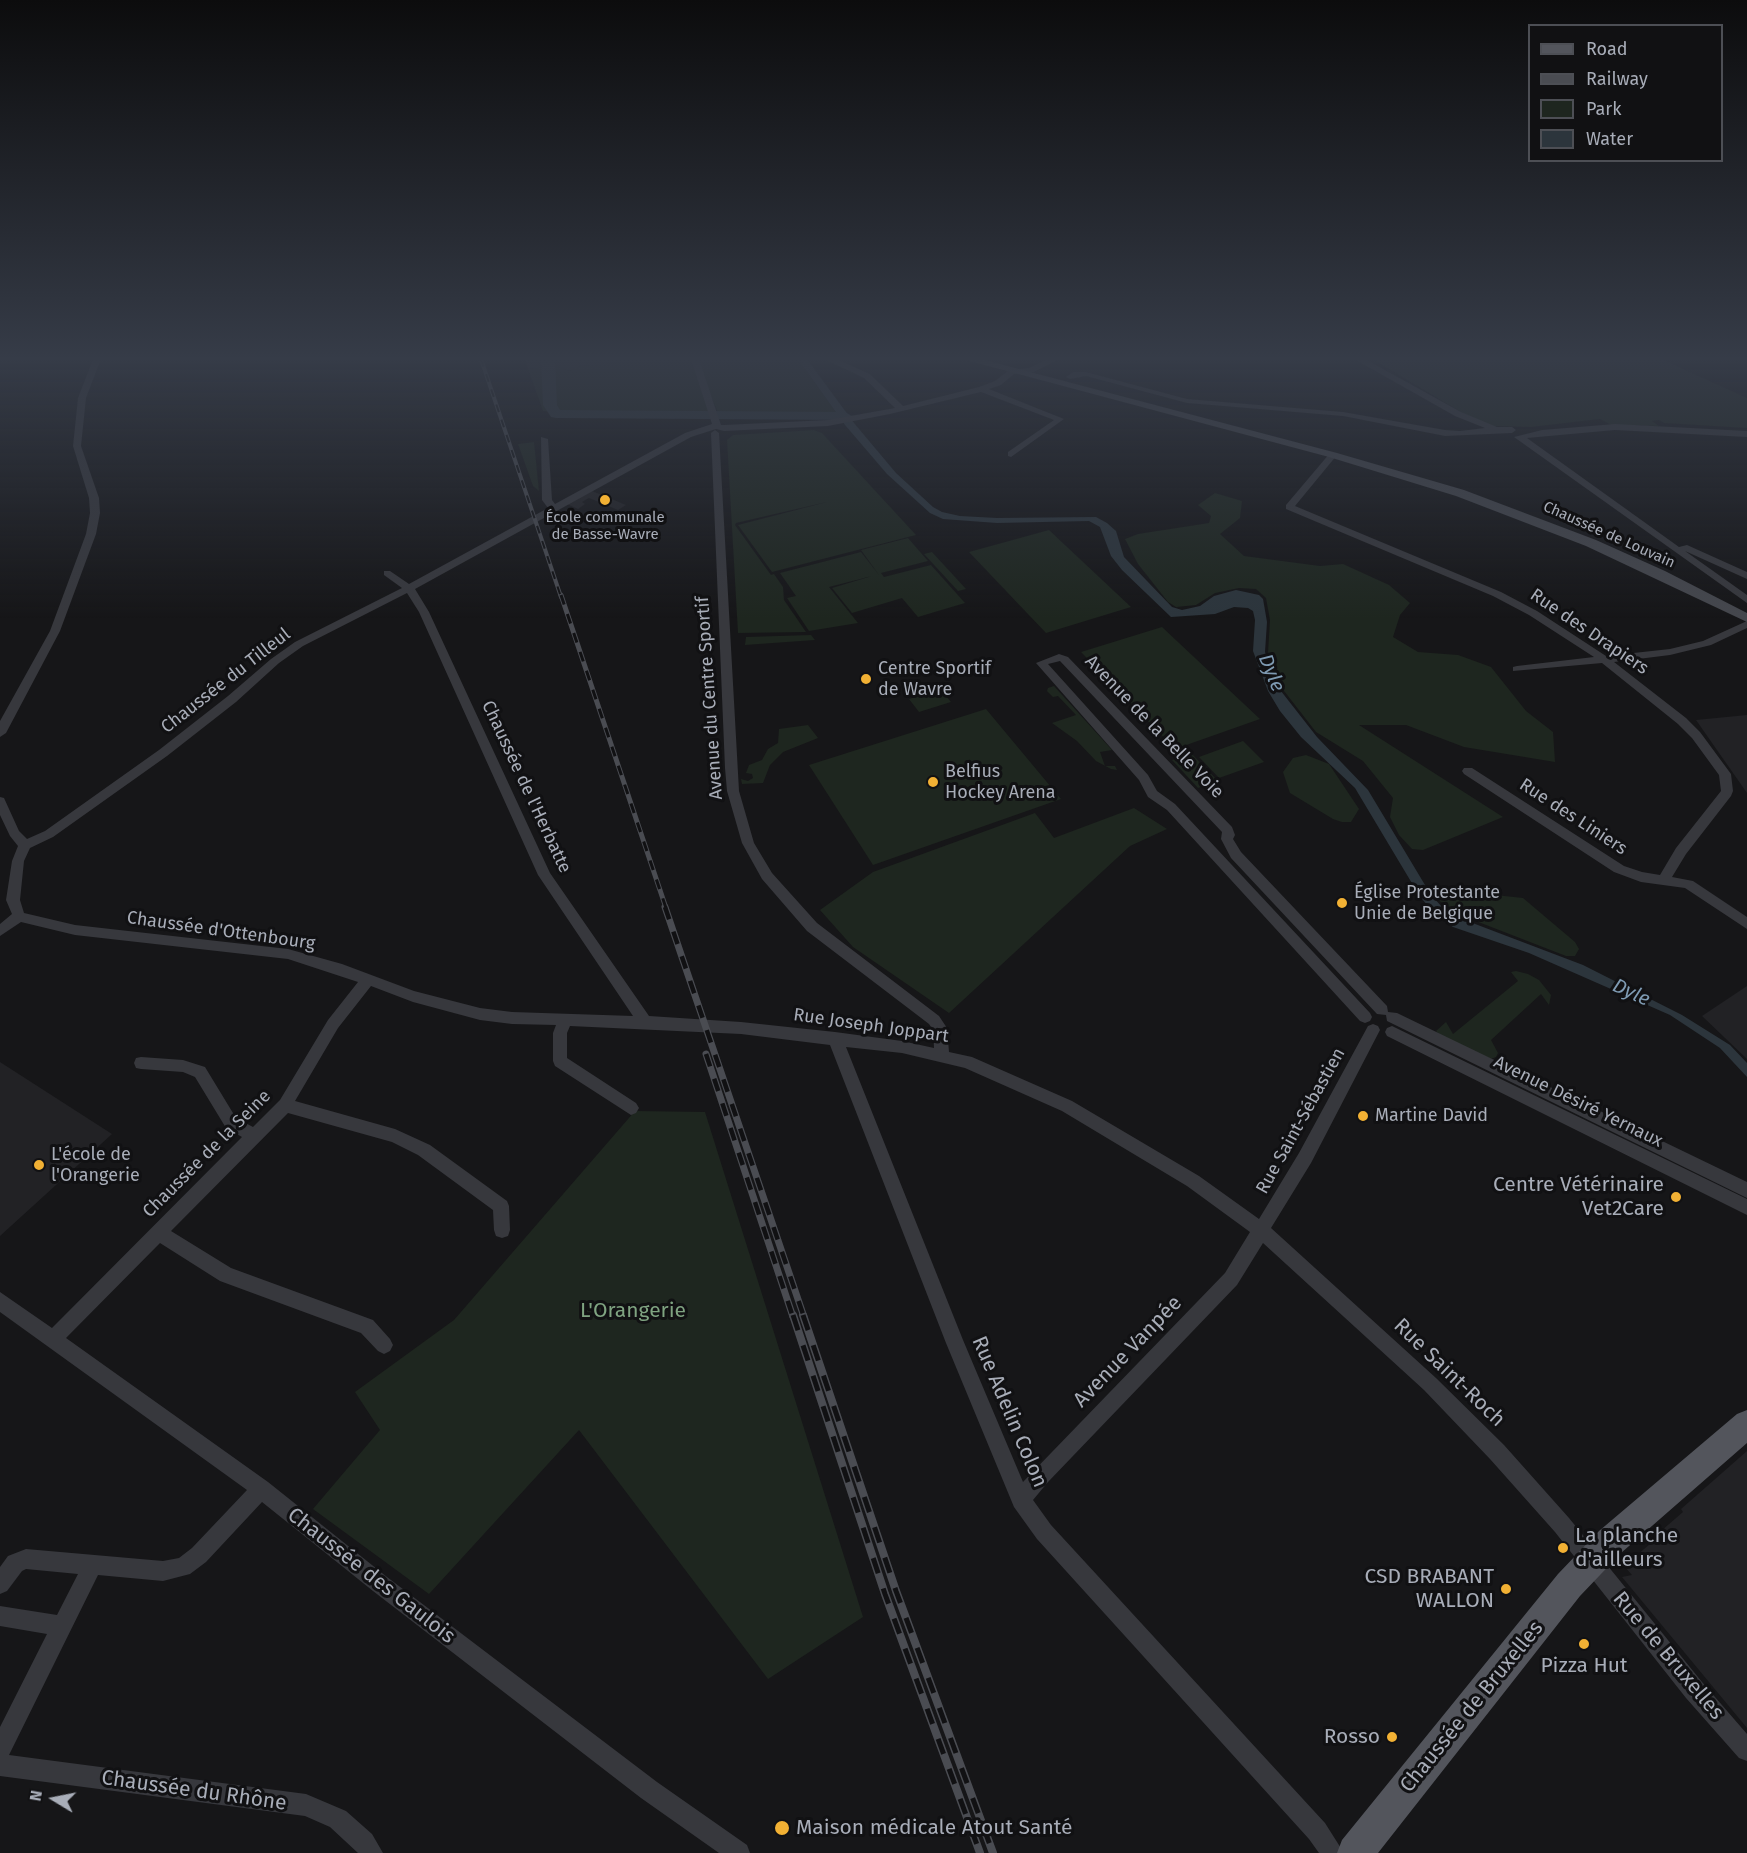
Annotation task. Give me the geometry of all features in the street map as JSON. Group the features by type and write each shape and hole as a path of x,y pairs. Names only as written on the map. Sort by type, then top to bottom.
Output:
{"main road":[{"name":"Chaussée de Louvain","path":"1297,445 1460,493 1531,519 1660,574 1747,618"},
{"name":"Chaussée de Bruxelles","path":"1355,1853 1569,1585 1610,1542 1747,1424"}],"street":[{"path":"0,733 55,631 91,534 95,513 94,498 73,445"},
{"path":"544,445 547,500 553,508"},
{"name":"Chaussée du Tilleul","path":"25,845 50,834 163,753 288,652 319,633 409,588 669,445"},
{"name":"Avenue du Centre Sportif","path":"717,445 731,768 733,791 748,843 767,876 812,927 934,1020 940,1028 942,1054"},
{"path":"1011,454 1023,445"},
{"path":"1540,445 1747,600"},
{"name":"Rue des Drapiers","path":"1333,455 1289,507 1514,602 1604,659 1689,728 1727,780 1725,796 1681,851 1663,881"},
{"path":"1668,542 1680,545 1747,576"},
{"path":"387,573 409,588"},
{"name":"Chaussée de l'Herbatte","path":"409,588 424,612 544,874 645,1022"},
{"path":"1517,669 1670,652 1707,643 1747,624"},
{"name":"Avenue de la Belle Voie","path":"1369,1024 1171,807 1152,794 1144,778 1041,663 1059,657 1064,659 1228,830 1227,839 1236,855 1389,1020"},
{"name":"Rue des Liniers","path":"1468,771 1619,869 1641,877 1688,884 1747,924"},
{"path":"0,801 14,833 25,845 18,861 13,900 19,916 0,931"},
{"path":"1207,847 1227,839"},
{"name":"Chaussée d'Ottenbourg","path":"19,916 75,930 288,954 315,960 438,1004 480,1014 565,1020 645,1022"},
{"name":"Chaussée de la Seine","path":"52,1339 285,1106 333,1024 368,980"},
{"path":"1370,1010 1389,1020 1380,1034 1369,1024 1365,1012 1370,1010"},
{"path":"565,1020 560,1033 558,1056 560,1061 631,1108"},
{"name":"Avenue Désiré Yernaux","path":"1389,1020 1747,1190"},
{"name":"Avenue Désiré Yernaux","path":"1389,1020 1747,1207"},
{"name":"Rue Joseph Joppart","path":"645,1022 835,1038 942,1054 967,1062 1067,1106 1193,1181 1261,1230"},
{"name":"Rue Saint-Sébastien","path":"1261,1230 1305,1158 1369,1024"},
{"name":"Rue Adelin Colon","path":"835,1038 951,1333 1021,1500 1044,1532 1317,1831 1333,1853"},
{"path":"141,1063 183,1066 200,1072 231,1123 254,1136"},
{"path":"285,1106 395,1136 424,1150 501,1206 502,1230"},
{"name":"Avenue Vanpée","path":"1021,1500 1041,1475 1231,1279 1261,1230"},
{"name":"Rue Saint-Roch","path":"1261,1230 1430,1384 1497,1452 1591,1562"},
{"path":"158,1232 226,1275 367,1326 384,1345"},
{"name":"Chaussée des Gaulois","path":"4,1310 52,1339 261,1489 380,1584 630,1776 738,1853"},
{"path":"0,1584 15,1563 26,1559 163,1571 183,1567 200,1555 261,1489"},
{"name":"Rue de Bruxelles","path":"1591,1562 1694,1690 1747,1750"},
{"path":"0,1750 93,1565"},
{"path":"0,1616 62,1626"},
{"name":"Chaussée du Rhône","path":"0,1765 306,1805 338,1819 364,1842 372,1853"}],"shaded area":[{"name":"École communale de Basse-Wavre","path":"592,491 626,505 618,510 589,498 582,502 585,504 578,509 567,504"},
{"path":"1747,715 1747,793 1696,720"},
{"path":"1747,986 1747,1059 1702,1016"},
{"name":"L'école de l'Orangerie","path":"0,1062 112,1134 0,1236"},
{"path":"1747,1451 1747,1728 1622,1577 1632,1575 1624,1566 1663,1533 1661,1531 1683,1512 1681,1509"}],"green space":[{"path":"519,445 534,445 539,491 533,486"},
{"path":"727,445 833,445 916,535 772,572 738,525 827,502 736,523 735,525 771,575 774,574 783,587 784,600 806,632 738,633"},
{"path":"1215,493 1242,501 1240,518 1220,534 1244,556 1320,566 1343,564 1389,585 1410,603 1400,615 1393,637 1418,652 1458,655 1491,667 1526,711 1553,732 1555,762 1464,747 1406,725 1359,725 1503,817 1423,850 1412,849 1399,835 1390,817 1393,798 1363,761 1316,732 1281,687 1268,653 1270,620 1266,598 1256,589 1239,588 1215,593 1196,605 1176,607 1168,602 1138,564 1125,539 1138,534 1209,523 1211,516 1198,505"},
{"path":"1049,530 1131,607 1046,633 969,552"},
{"path":"908,538 928,561 881,573 884,577 931,565 965,603 918,617 902,598 852,613 832,588 872,576 829,587 858,623 809,631 787,598 796,596 780,573 861,552 879,575 861,550"},
{"path":"932,552 966,589 958,591 924,554"},
{"path":"1162,627 1260,719 1175,749 1081,652"},
{"path":"811,635 815,640 745,645 746,637"},
{"path":"1054,686 1112,750 1100,752 1105,766 1052,723 1076,715 1058,696 1053,697 1047,691 1048,688"},
{"path":"940,689 951,702 919,712 909,699"},
{"name":"Belfius Hockey Arena","path":"986,709 1061,799 873,865 809,765"},
{"path":"808,725 818,738 783,752 770,765 763,783 742,784 741,779 748,781 753,778 752,774 746,773 749,765 762,760 768,749 778,743 779,729"},
{"path":"1243,741 1264,762 1219,778 1199,757"},
{"path":"1192,754 1218,781 1198,788 1172,760"},
{"path":"1306,755 1329,764 1359,809 1351,822 1333,819 1290,793 1283,772 1293,758"},
{"path":"1105,766 1115,766 1117,770 1111,769"},
{"path":"1134,808 1167,829 1130,846 949,1013 853,947 820,910 873,872 1035,813 1054,838"},
{"path":"1437,884 1449,890 1523,898 1575,942 1579,949 1575,956 1566,956 1463,916 1438,900 1432,889"},
{"path":"1516,971 1539,980 1551,995 1549,1005 1541,994 1491,1040 1498,1053 1496,1057 1491,1059 1440,1036 1436,1031 1446,1022 1453,1034 1518,981 1511,972"},
{"name":"L'Orangerie","path":"635,1111 705,1112 863,1617 768,1679 579,1430 429,1594 313,1509 380,1430 355,1392 454,1320"}],"water":[{"name":"Dyle","path":"863,445 873,445 896,473 933,507 942,512 960,516 997,518 1096,517 1116,531 1124,557 1172,607 1182,610 1200,606 1214,596 1236,590 1259,595 1263,599 1267,622 1265,652 1277,686 1317,737 1368,790 1431,895 1443,908 1462,919 1583,965 1682,1015 1730,1045 1747,1063 1747,1077 1720,1048 1670,1015 1529,953 1453,927 1435,915 1419,895 1355,788 1301,737 1280,711 1268,691 1253,651 1255,620 1253,611 1248,608 1234,607 1215,614 1171,617 1122,570 1111,556 1100,527 1089,521 997,523 943,519 930,513 887,474"}],"railway":[{"path":"510,445 561,597"},
{"path":"561,595 666,908"},
{"path":"665,907 804,1317"},
{"path":"706,1054 793,1317"},
{"path":"793,1315 885,1594 980,1853"},
{"path":"803,1315 896,1591 993,1853"}],"place":[{"name":"École communale de Basse-Wavre","path":"605,500"},
{"name":"Centre Sportif de Wavre","path":"866,679"},
{"name":"Belfius Hockey Arena","path":"933,782"},
{"name":"Église Protestante Unie de Belgique","path":"1342,903"},
{"name":"Martine David","path":"1363,1116"},
{"name":"L'école de l'Orangerie","path":"39,1165"},
{"name":"Centre Vétérinaire Vet2Care","path":"1676,1197"},
{"name":"La planche d'ailleurs","path":"1563,1548"},
{"name":"CSD BRABANT WALLON","path":"1506,1589"},
{"name":"Pizza Hut","path":"1584,1644"},
{"name":"Rosso","path":"1392,1737"},
{"name":"Maison médicale Atout Santé","path":"782,1828"}]}
